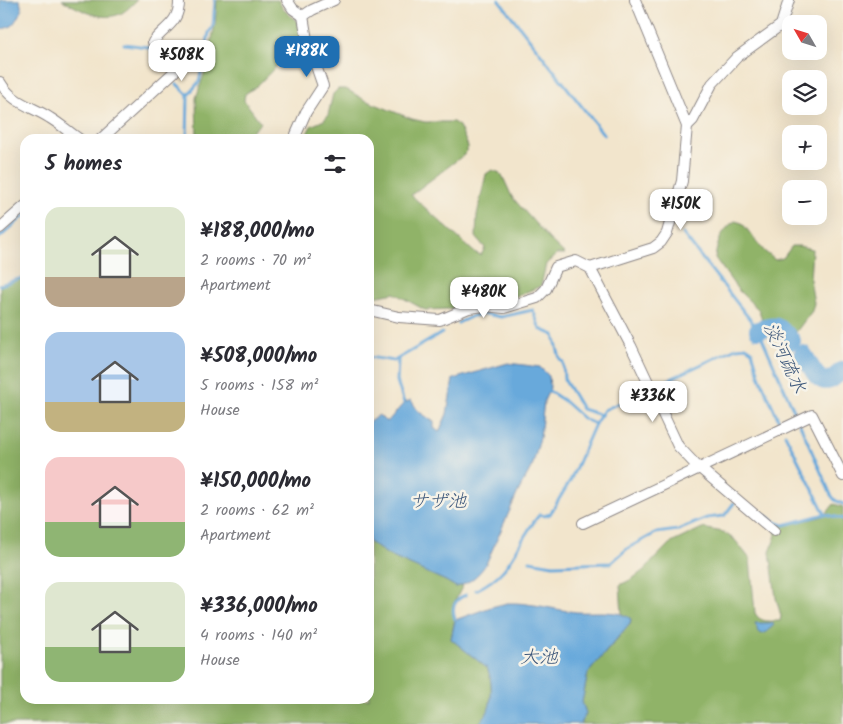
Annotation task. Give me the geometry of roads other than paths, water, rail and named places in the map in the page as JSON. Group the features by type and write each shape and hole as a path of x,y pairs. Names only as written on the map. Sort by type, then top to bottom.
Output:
{"street":[{"path":"106,134 174,72 173,66 156,49 153,42 169,28 175,18 179,0"},
{"path":"287,0 293,10 303,16 307,40 323,86 306,112 296,134"},
{"path":"303,16 334,0"},
{"path":"590,268 653,248 661,242 667,233 682,181 687,126 635,0"},
{"path":"687,126 693,120 712,84 737,57 781,25 789,0"},
{"path":"0,82 7,94 51,118 72,134"},
{"path":"0,228 20,210"},
{"path":"374,311 399,317 440,320 469,308 485,306 504,308 537,298 546,290 556,267 576,261 590,268 619,321 678,446 700,468 774,531"},
{"path":"583,523 812,415 843,476"}],"water":[{"path":"0,0 20,0 22,11 12,26 0,30"},
{"name":"サザ池","path":"508,363 540,367 549,376 550,388 544,401 540,438 533,464 518,492 486,564 473,578 465,584 456,587 390,556 374,545 374,418 379,415 385,421 388,421 404,403 411,400 418,411 434,422 434,428 439,432 447,414 453,379"},
{"name":"大池","path":"507,603 577,612 613,613 631,619 630,623 588,673 582,702 586,713 581,724 478,724 485,716 490,705 489,673 487,668 451,639 455,620"},
{"path":"755,623 772,623 774,625 762,634"}],"waterway":[{"path":"187,134 188,95 199,82 209,33 213,26 215,0"},
{"name":"淡河疏水","path":"499,0 604,135"},
{"path":"124,44 148,47 161,62"},
{"path":"177,84 188,95"},
{"path":"0,237 20,219"},
{"name":"淡河疏水","path":"683,234 759,331 831,495 835,500 843,504"},
{"path":"0,285 20,279"},
{"path":"458,323 473,316 485,314 501,317 533,310 540,329 554,335 560,359 563,362 564,379 582,409 601,415"},
{"path":"758,330 774,326 778,327 792,341"},
{"path":"374,358 394,361 442,333"},
{"path":"664,382 736,348 746,347 752,351 760,378 780,423"},
{"path":"803,354 817,376 825,381 830,380 843,370"},
{"path":"398,360 397,381 404,403"},
{"path":"549,391 563,400 584,419 595,424"},
{"path":"476,590 499,574 507,565 540,514 544,516 550,514 570,481 595,424 604,410 639,394"},
{"path":"785,434 825,514"},
{"path":"530,561 553,565 611,563 628,548 656,533 678,530 707,518 724,516 734,503"},
{"path":"761,513 775,522 784,525 825,514 843,519"},
{"path":"455,619 454,604 466,595"}]}
